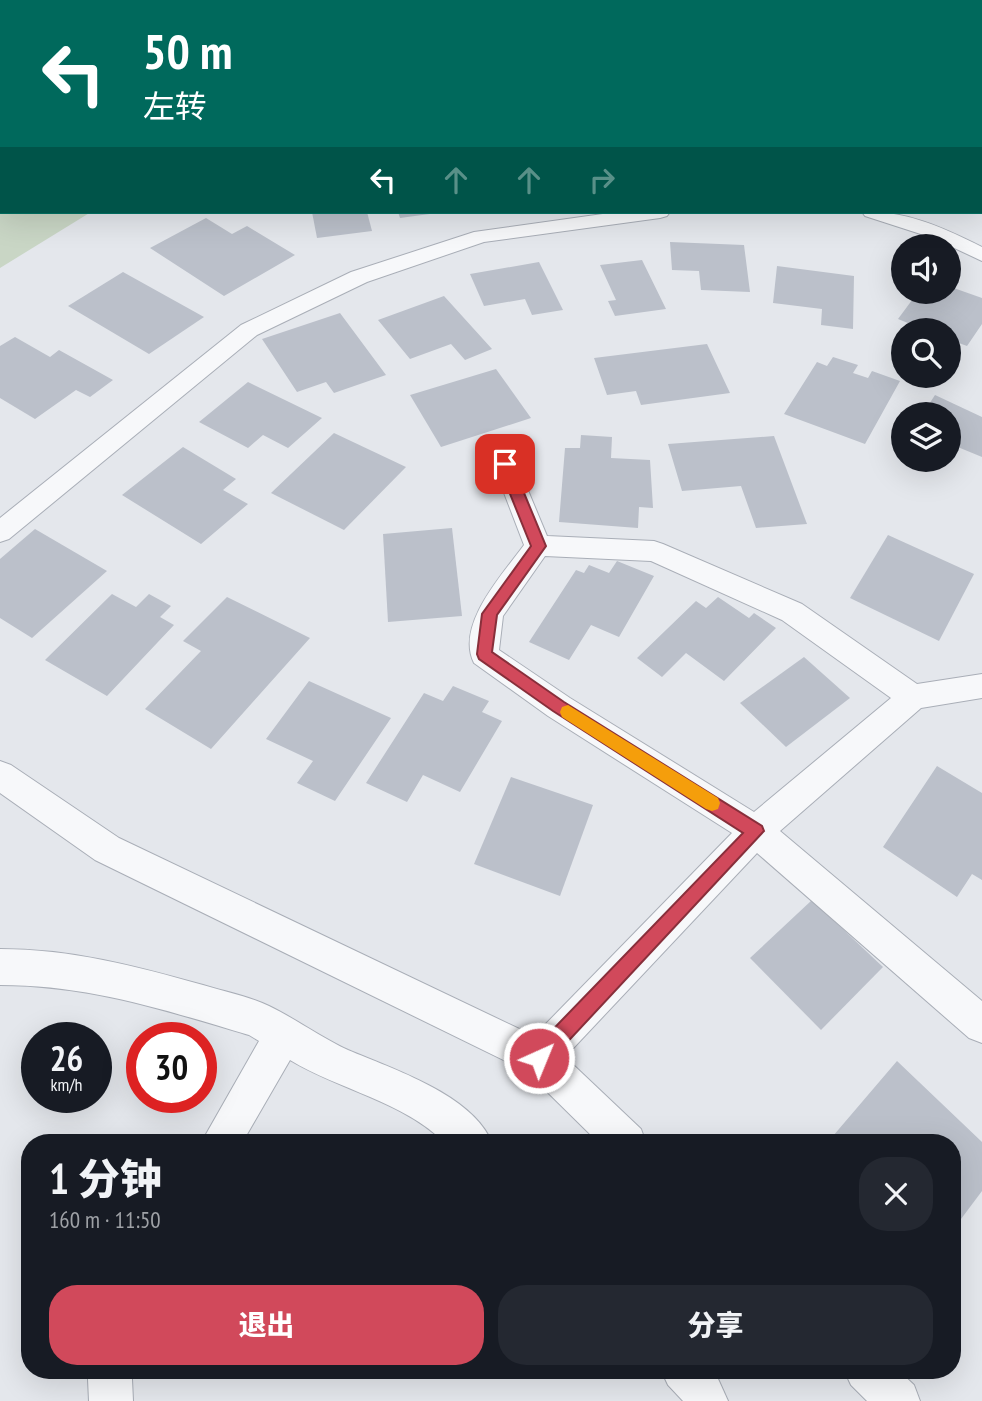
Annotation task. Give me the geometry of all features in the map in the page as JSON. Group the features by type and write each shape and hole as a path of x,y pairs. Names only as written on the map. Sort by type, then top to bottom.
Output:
{"street":[{"path":"0,531 249,330 261,324 359,277 481,236 645,214"},
{"path":"878,214 940,234 982,255"},
{"path":"505,464 538,546"},
{"path":"538,546 654,551 792,612 913,697"},
{"path":"538,546 489,614 484,654 559,707 756,831 982,1025"},
{"path":"539,1058 756,831 913,697 982,686"},
{"path":"0,775 107,849 539,1058 618,1134"},
{"path":"0,967 37,967 120,979 257,1019 283,1036 445,1116 464,1134"},
{"path":"225,1134 283,1036"},
{"path":"110,1379 111,1401"},
{"path":"693,1379 706,1401"},
{"path":"875,1379 898,1401"}],"green space":[{"path":"0,214 88,214 0,268"}],"building":[{"path":"312,214 368,214 372,231 317,238"},
{"path":"399,214 430,214 400,218"},
{"path":"206,218 232,234 247,226 295,255 224,296 150,248"},
{"path":"670,242 744,245 750,292 701,290 699,271 672,270"},
{"path":"642,260 666,309 615,316 608,301 616,300 600,265"},
{"path":"539,262 563,310 532,315 525,299 484,306 470,274"},
{"path":"777,266 854,276 853,329 821,325 822,309 773,303"},
{"path":"123,272 204,317 149,354 68,306"},
{"path":"961,291 982,298 982,324 967,346 961,344 961,318 899,318 909,304 961,304"},
{"path":"444,296 492,349 465,360 451,344 410,359 378,320"},
{"path":"340,313 386,375 334,393 326,382 297,392 262,339"},
{"path":"15,337 50,357 59,350 113,380 90,397 76,390 35,419 0,398 0,346"},
{"path":"707,344 730,393 641,405 636,391 607,395 594,358"},
{"path":"833,357 858,365 853,373 868,378 872,371 891,378 891,388 896,388 865,444 784,414 817,362 827,366"},
{"path":"496,369 531,418 441,447 410,395"},
{"path":"248,382 322,418 288,448 263,435 248,448 199,422"},
{"path":"935,395 950,402 930,402"},
{"path":"961,407 982,417 982,457 961,448"},
{"path":"334,433 406,467 344,530 271,493"},
{"path":"581,435 612,437 611,458 650,460 653,508 639,507 638,528 559,522 565,448 580,448"},
{"path":"774,436 807,524 756,528 741,486 682,491 668,444"},
{"path":"183,447 236,479 223,490 248,504 201,544 122,495"},
{"path":"452,528 462,616 388,622 383,534"},
{"path":"35,529 107,571 32,638 0,618 0,559"},
{"path":"888,535 974,574 939,641 850,598"},
{"path":"617,561 654,576 619,637 591,625 569,660 529,642 576,570 584,573 589,565 609,573"},
{"path":"112,594 136,607 149,594 171,606 160,617 174,625 107,696 45,660"},
{"path":"227,597 310,638 211,749 145,709 201,651 183,641"},
{"path":"718,597 749,618 754,613 776,628 724,681 686,653 662,677 637,658 696,601 706,608"},
{"path":"804,657 850,698 786,747 740,703"},
{"path":"309,681 391,718 335,801 297,783 313,761 266,739"},
{"path":"453,686 489,701 482,712 502,721 460,792 423,775 407,802 366,783 424,693 443,701"},
{"path":"937,766 982,793 982,880 972,874 957,897 883,847"},
{"path":"511,777 593,805 560,896 474,864"},
{"path":"812,900 883,967 821,1030 750,958"},
{"path":"897,1061 982,1142 982,1191 961,1219 961,1134 835,1134"}],"slow traffic":[{"path":"568,712 712,803"}],"route":[{"path":"505,464 538,546 489,614 484,654 559,707 756,831 539,1058"}]}
